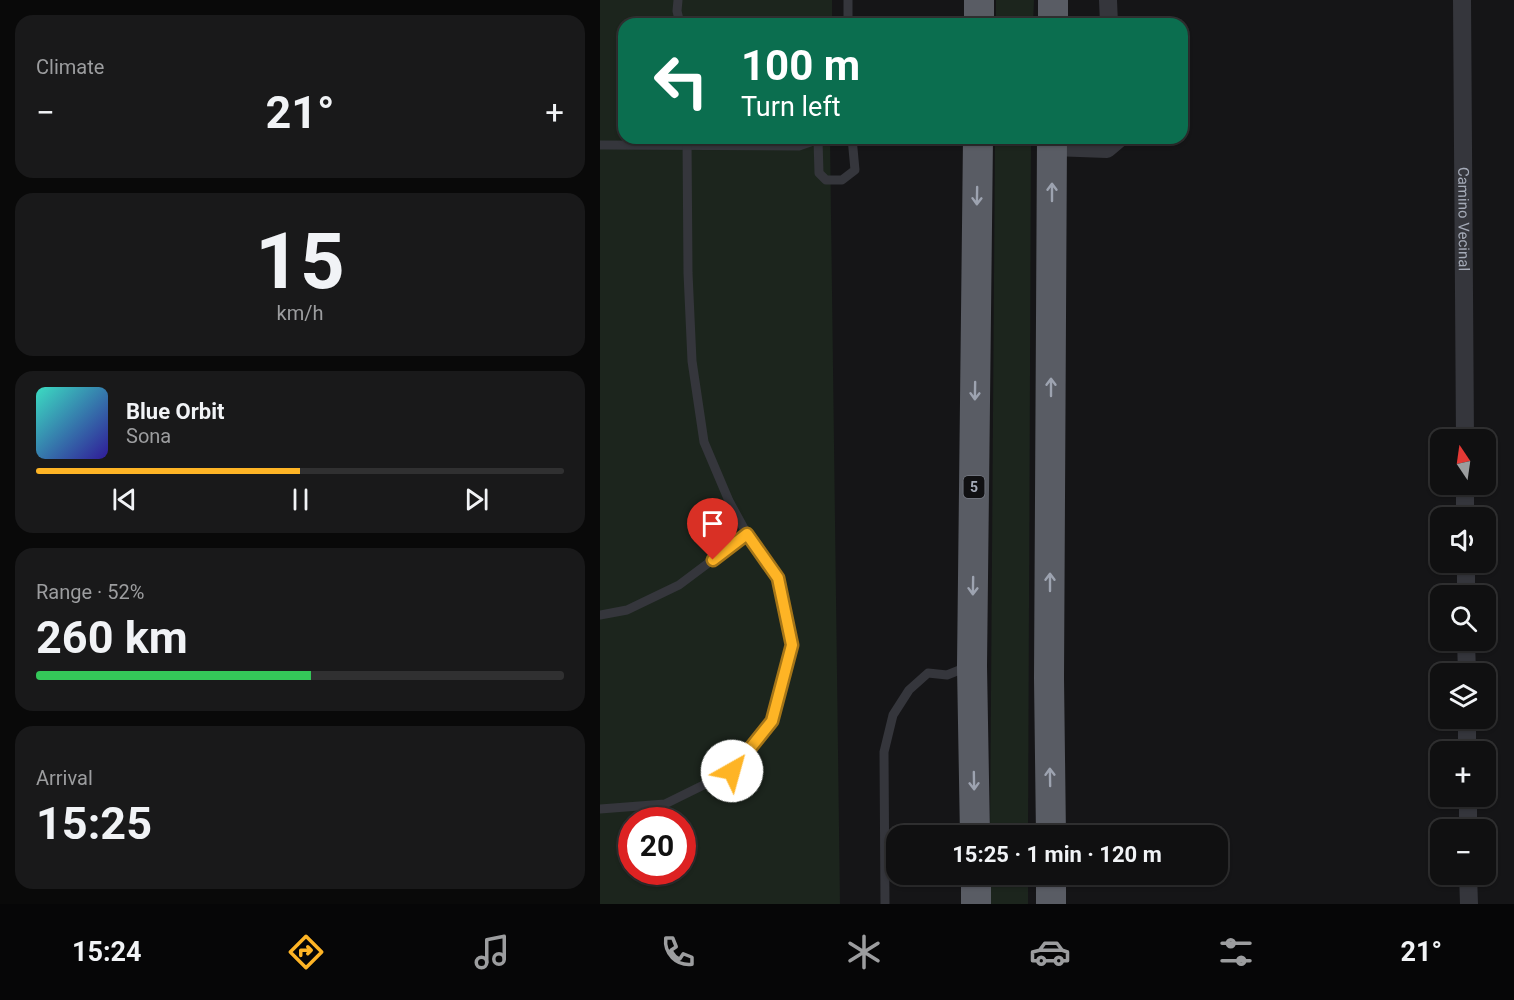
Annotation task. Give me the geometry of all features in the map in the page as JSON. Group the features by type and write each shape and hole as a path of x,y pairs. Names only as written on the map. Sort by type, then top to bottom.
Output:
{"highway":[{"path":"979,0 979,18"},
{"path":"1053,0 1053,18"},
{"name":"5","path":"975,825 972,666 978,144"},
{"path":"1051,825 1049,666 1052,144"},
{"path":"976,885 976,904"},
{"path":"1051,885 1051,904"}],"street":[{"path":"1108,0 1109,18"},
{"name":"Camino Vecinal","path":"1462,0 1465,429"},
{"path":"1061,144 1107,149 1113,144"},
{"path":"1468,885 1469,904"}],"lane":[{"path":"678,0 679,18"},
{"path":"848,0 848,18"},
{"path":"600,146 644,144"},
{"path":"600,809 665,804 732,771 772,721 792,645 778,578 747,534 729,501 704,442 692,362 688,273 687,144"},
{"path":"743,144 799,146 805,144"},
{"path":"820,144 819,173 826,180 842,180 855,170 853,144"},
{"path":"600,615 627,610 679,585 747,534"},
{"path":"885,904 884,752 893,714 909,690 928,674 947,675 972,666"}],"shaded area":[{"path":"600,0 832,0 832,18 618,18 618,144 830,144 840,904 600,904"},
{"path":"996,0 1034,0 1033,18 996,18"},
{"path":"995,144 1031,144 1028,825 990,825"},
{"path":"990,885 1028,885 1028,904 990,904"}],"route":[{"path":"713,560 747,534 778,578 792,645 772,721 732,771"}]}
